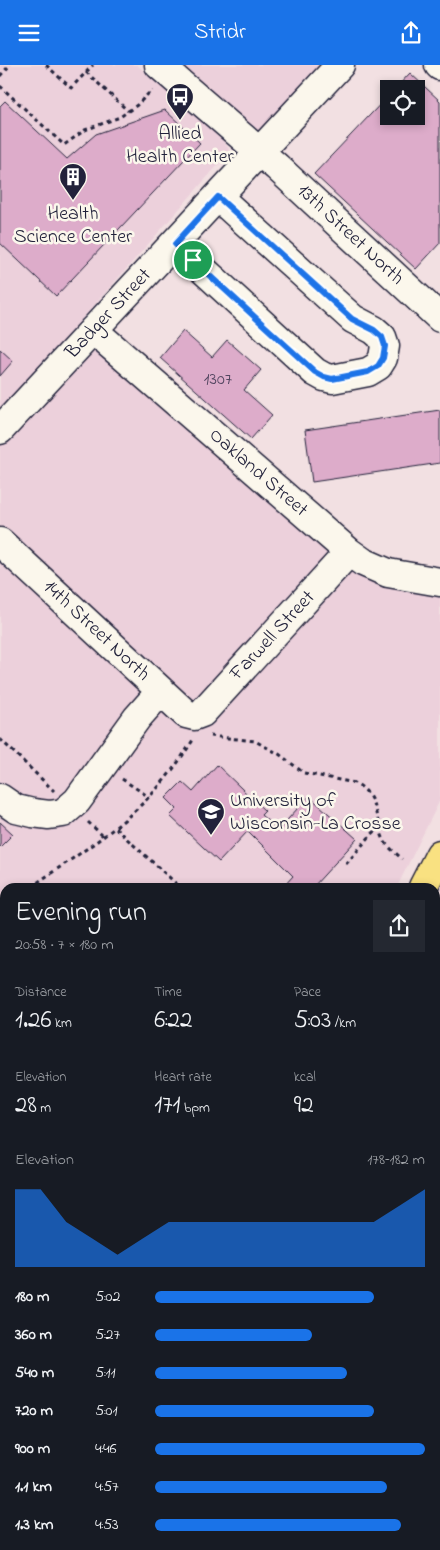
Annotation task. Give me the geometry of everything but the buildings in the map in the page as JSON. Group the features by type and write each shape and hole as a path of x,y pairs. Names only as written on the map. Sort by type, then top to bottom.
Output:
{"main road":[{"path":"425,883 440,854"}],"street":[{"name":"Badger Street","path":"0,430 340,65"},
{"name":"13th Street North","path":"156,77 236,133 284,173 440,318"},
{"path":"175,244 315,372 332,379 368,372 378,366 383,358 385,346 382,337 374,330 352,319 218,197"},
{"name":"Oakland Street","path":"93,330 349,552 364,562 388,573 440,582"},
{"name":"14th Street North","path":"0,542 186,713 198,729"},
{"name":"Farwell Street","path":"198,729 202,713 349,552"},
{"path":"0,799 16,809 33,813 49,815 63,813 77,801 137,718 161,691"}],"path":[{"path":"0,76 10,65"},
{"path":"46,65 71,88 92,65"},
{"path":"86,72 128,111"},
{"path":"0,86 64,145 85,129 120,117 128,111 156,77"},
{"path":"37,883 115,828 149,797 178,762 198,729 255,741 279,753 304,773 355,783 363,787 370,794 386,843 402,859"},
{"path":"0,739 103,836"},
{"path":"105,763 124,781 149,797"},
{"path":"346,864 380,827"},
{"path":"115,828 176,883"}],"shaded area":[{"name":"University of Wisconsin-La Crosse","path":"0,65 137,65 224,142 229,149 225,157 75,327 361,576 387,587 440,594 440,800 399,883 0,883"},
{"path":"159,65 340,65 258,152"}],"place":[{"name":"Allied Health Center","path":"180,121"},
{"name":"Health Science Center","path":"73,201"},
{"name":"University of Wisconsin-La Crosse","path":"211,836"}],"route":[{"path":"218,197 352,319 364,324 382,337 385,346 383,358 378,366 368,372 332,379 324,377 315,372 193,260 175,244 218,197"}]}
